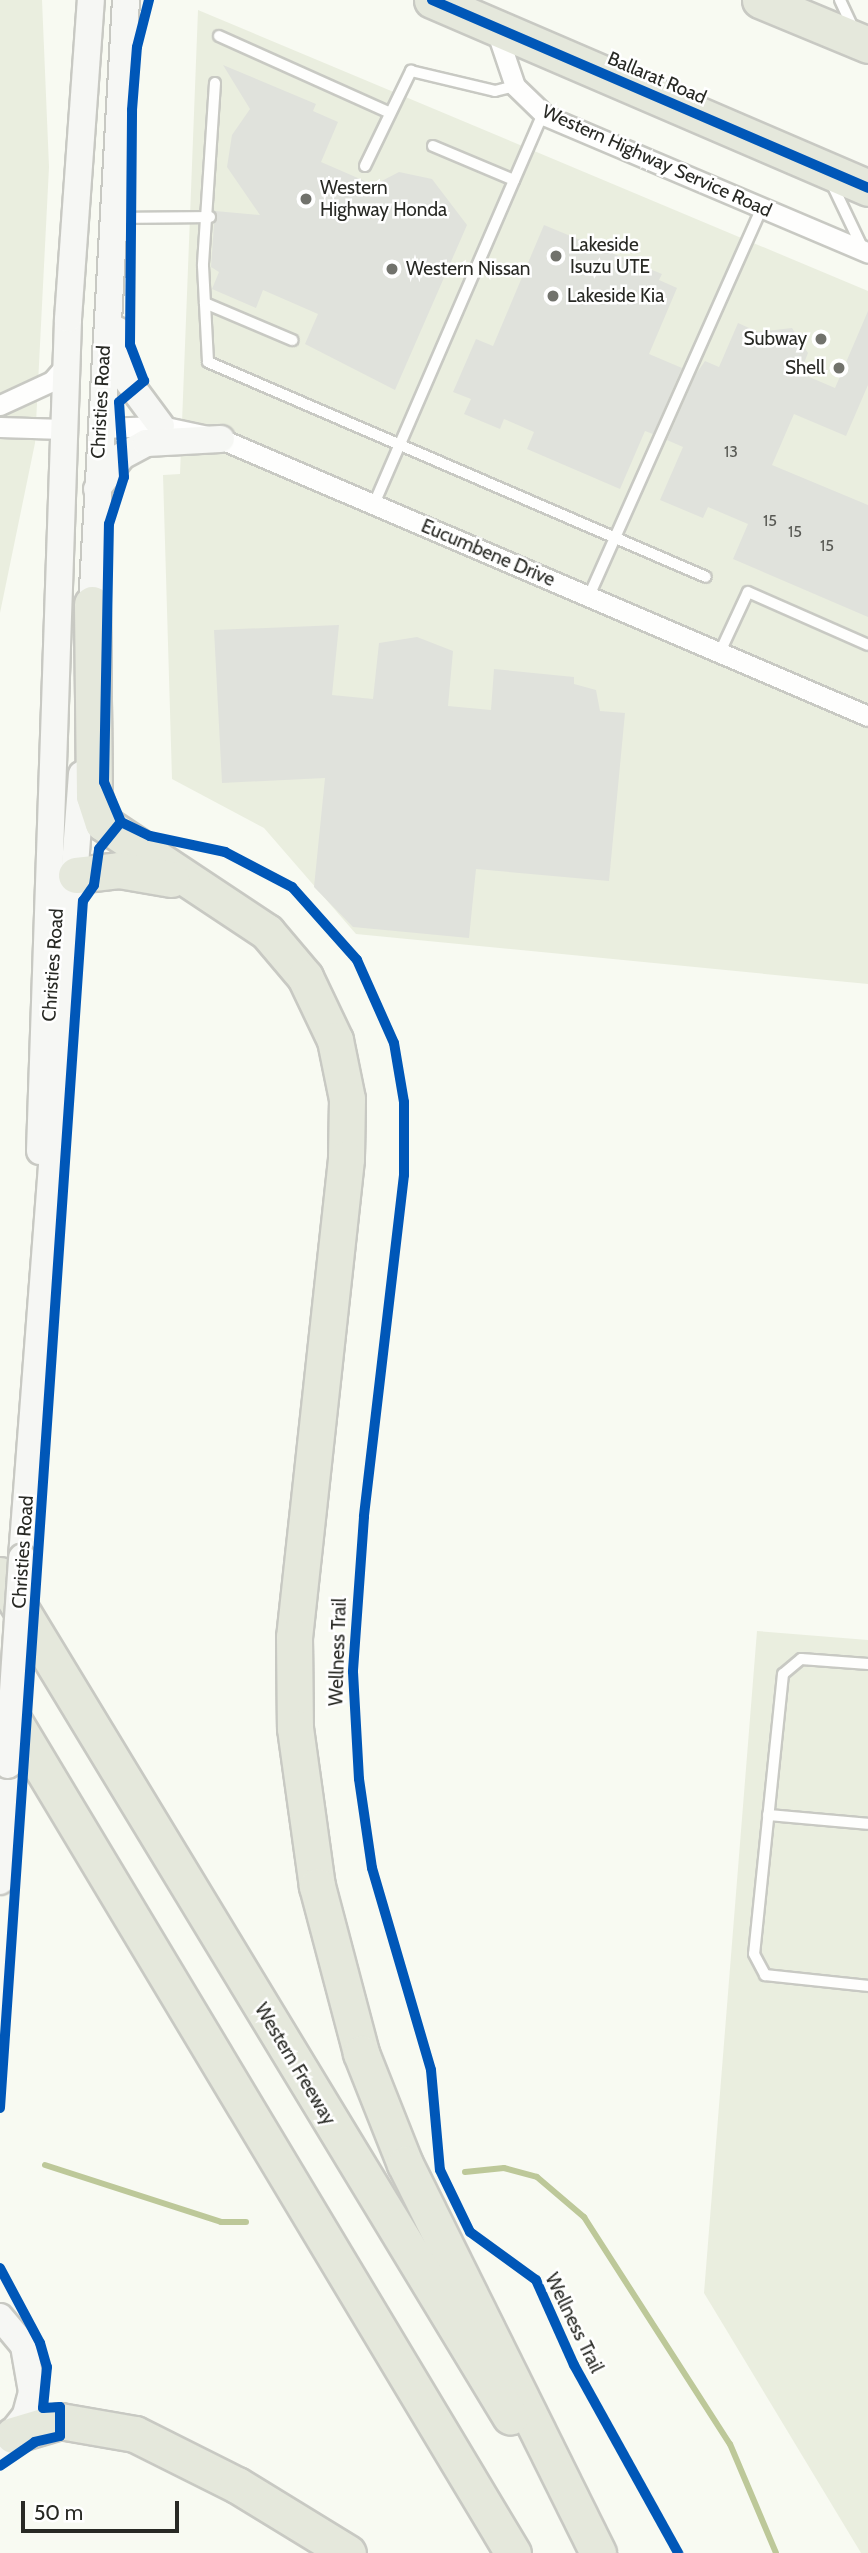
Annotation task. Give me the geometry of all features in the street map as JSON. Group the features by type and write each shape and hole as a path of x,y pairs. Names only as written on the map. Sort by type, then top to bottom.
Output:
{"highway":[{"name":"Ballarat Road","path":"432,0 868,188"},
{"path":"760,0 863,43"},
{"path":"92,604 99,814 110,833 214,892 267,932 306,976 329,1020 347,1098 346,1159 294,1637 306,1821 337,1975 405,2164 598,2553"},
{"path":"76,875 149,873 214,892"},
{"name":"Western Freeway","path":"11,1566 591,2553"},
{"path":"0,1698 513,2553"},
{"path":"7,2441 60,2421 135,2434 237,2485 348,2553"}],"main road":[{"name":"Christies Road","path":"40,1307 41,1093 63,429 91,0"},
{"name":"Christies Road","path":"0,1881 8,1765 11,1566 40,1307 76,875 99,428 126,0"},
{"path":"111,220 120,364 160,426"},
{"path":"63,429 99,428"},
{"path":"97,489 121,456 146,443 221,439"},
{"path":"41,1093 63,893 76,875"},
{"path":"3,2315 24,2346 32,2392 7,2441"}],"street":[{"name":"Western Highway Service Road","path":"495,27 515,86 542,113 866,252"},
{"path":"0,405 52,381 66,365"},
{"name":"Eucumbene Drive","path":"99,428 160,426 221,439 868,716"},
{"path":"0,427 63,429"}],"lane":[{"path":"840,0 863,43"},
{"path":"219,36 388,112"},
{"path":"365,166 388,112 411,71 495,91 515,86"},
{"path":"215,83 205,303 208,362 398,447 614,534 706,576"},
{"path":"374,504 542,113"},
{"path":"433,146 514,180"},
{"name":"Western Highway Service Road","path":"824,169 866,252"},
{"path":"589,596 614,534 762,208"},
{"path":"111,220 133,213 210,217"},
{"path":"205,303 292,340"},
{"path":"720,653 748,592 868,645"},
{"path":"868,1664 801,1659 783,1674 756,1966 779,1978 868,1986"},
{"path":"768,1815 868,1824"}],"shaded area":[{"path":"0,0 42,0 49,167 35,443 0,613"},
{"path":"198,10 868,291 868,984 356,934 264,828 172,779 163,475 180,474"},
{"path":"757,1631 868,1640 868,2553 861,2553 704,2293"}],"building":[{"path":"223,65 316,104 313,111 338,122 321,162 374,185 399,172 432,179 467,225 395,390 305,344 318,314 263,290 256,308 212,289 219,272 211,267 215,211 260,215 227,167 232,135 250,109"},
{"path":"544,225 662,274 659,280 677,288 649,354 682,368 653,434 645,431 620,489 527,449 534,432 504,419 500,429 464,414 471,399 453,392 476,339 493,346"},
{"path":"868,311 868,385 846,436 794,414 772,465 868,505 868,617 733,559 748,524 708,507 703,518 660,500 683,447 667,440 696,374 705,361 719,367 738,323 758,332 792,328 808,353 800,373 835,388"},
{"path":"339,625 332,695 373,699 379,643 417,637 453,651 448,706 491,710 494,669 574,677 574,684 596,690 600,711 625,713 609,881 476,869 469,938 353,927 314,887 325,778 222,783 214,630"}],"waterway":[{"path":"45,2165 221,2222 246,2222"},
{"path":"465,2172 504,2168 537,2177 584,2217 730,2444 776,2553"}],"cycle path":[{"path":"0,2108 83,901 94,885 99,849 121,822 104,782 109,524 124,477 119,402 144,381 130,345 132,110 137,47 149,0"},
{"path":"432,0 868,188"},
{"name":"Wellness Trail","path":"121,822 150,836 225,852 292,887 357,960 394,1043 404,1102 404,1175 364,1517 353,1672 359,1779 372,1868 431,2070 440,2170 470,2232 536,2280 574,2365 678,2553"},
{"path":"0,2268 40,2343 47,2367 43,2408 60,2407 60,2436 35,2442 0,2466"}],"place":[{"name":"Western Highway Honda","path":"306,199"},
{"name":"Lakeside Isuzu UTE","path":"556,256"},
{"name":"Western Nissan","path":"392,269"},
{"name":"Lakeside Kia","path":"553,296"},
{"name":"Subway","path":"821,339"},
{"name":"Shell","path":"839,368"}]}
